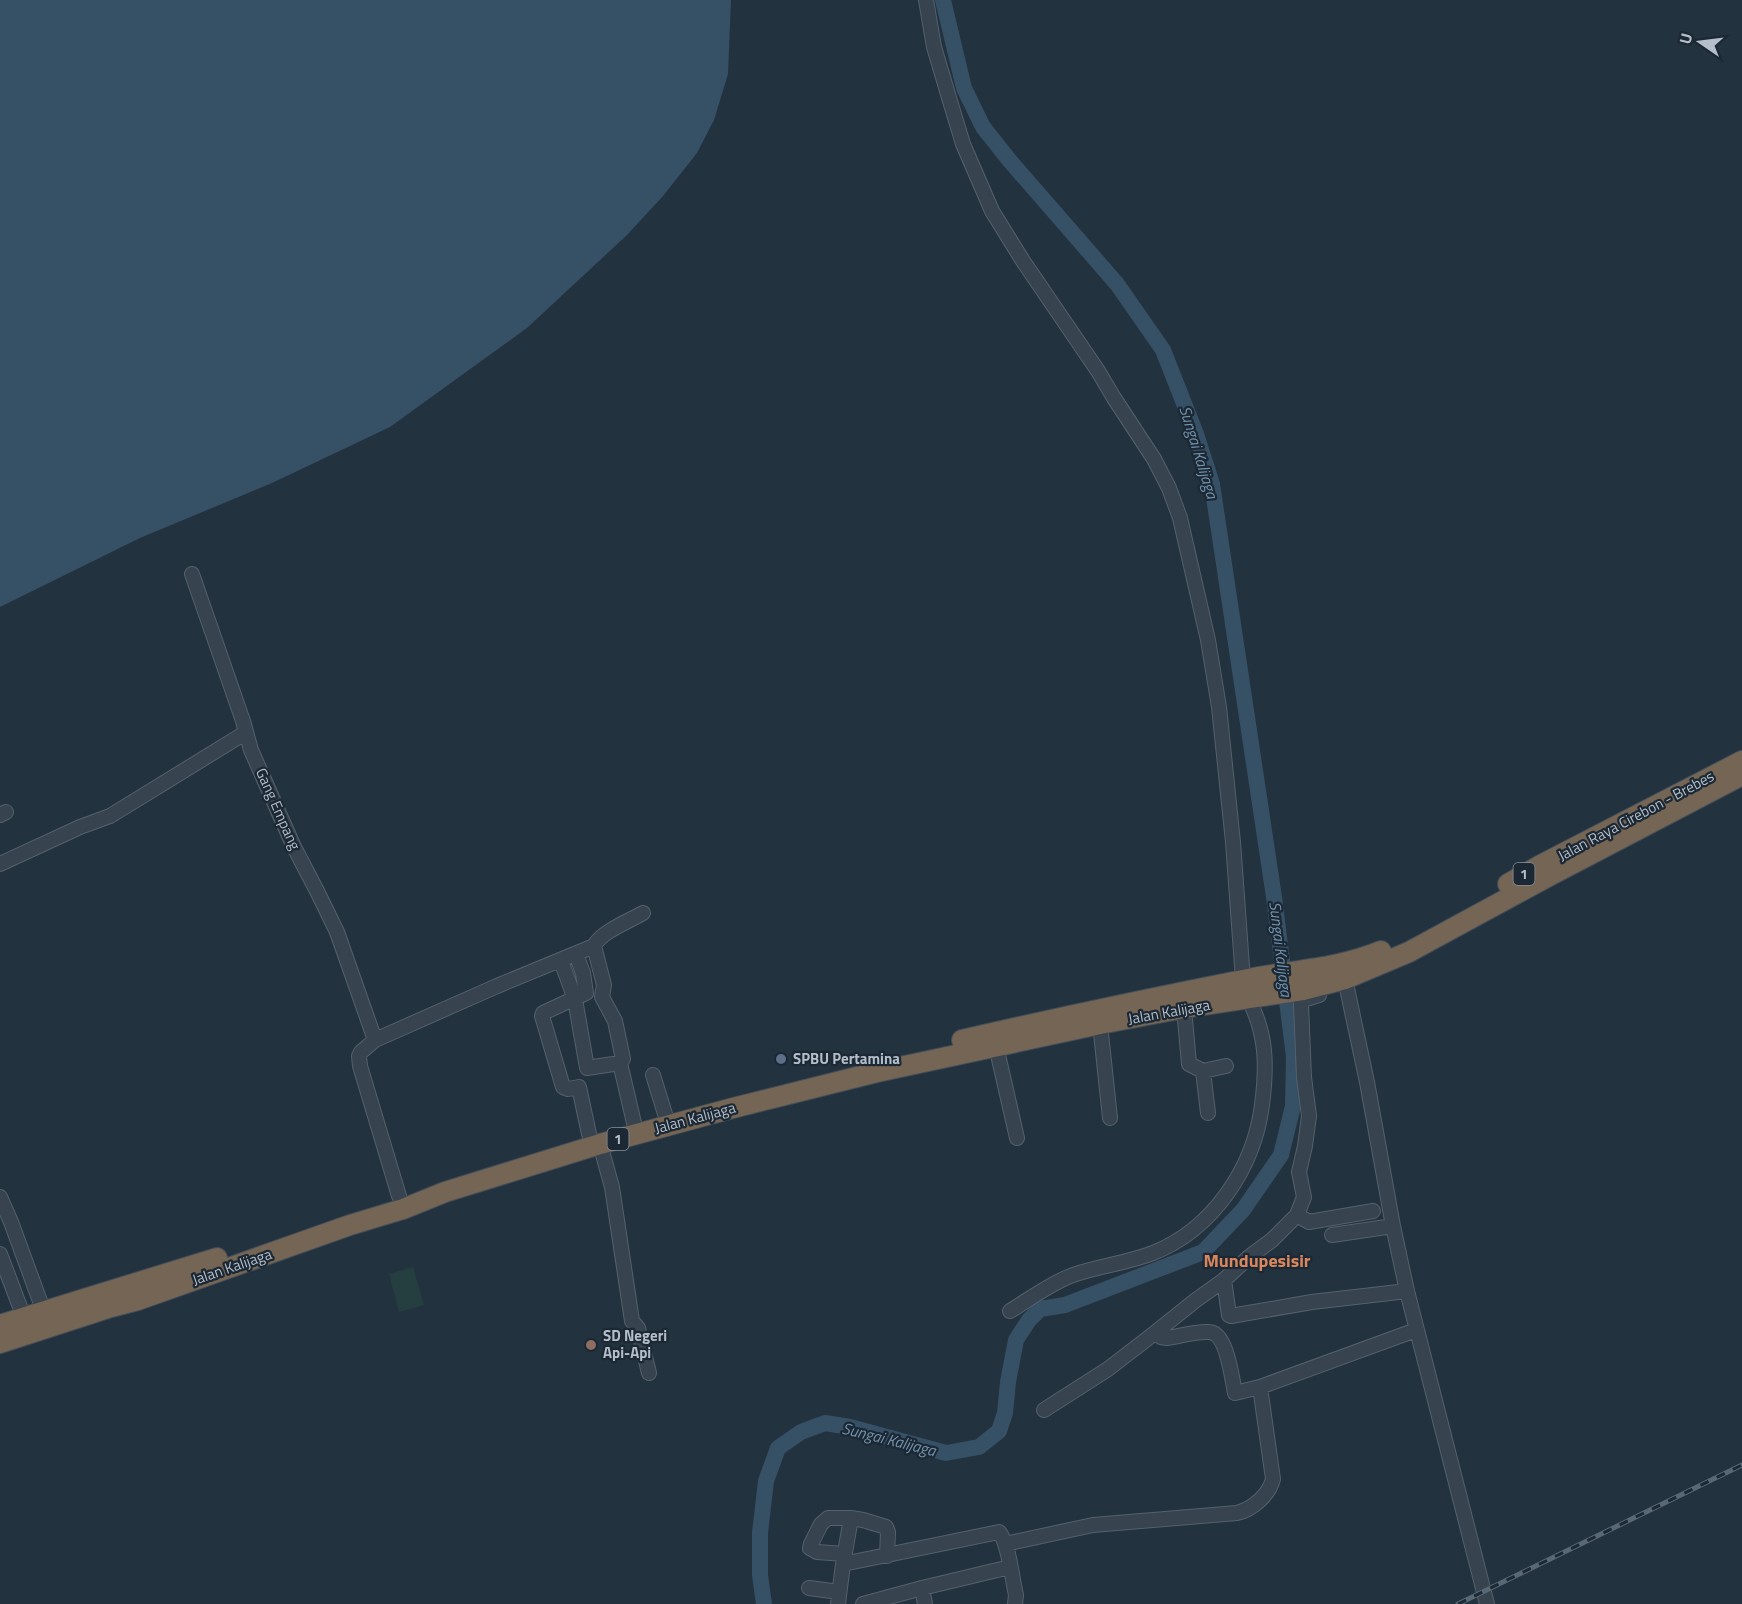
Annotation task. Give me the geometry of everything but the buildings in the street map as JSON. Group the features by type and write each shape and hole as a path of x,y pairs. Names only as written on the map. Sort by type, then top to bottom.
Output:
{"highway":[{"name":"Jalan Raya Cirebon - Brebes","path":"1308,982 1343,964 1403,942 1484,899 1539,866 1742,762"},
{"name":"Jalan Raya Cirebon - Brebes","path":"1308,982 1345,979 1409,952 1742,776"},
{"name":"Jalan Kalijaga","path":"0,1343 138,1300 350,1225 404,1209 634,1123 755,1089 1048,1020 1308,982"},
{"name":"Jalan Kalijaga","path":"0,1325 304,1230 399,1196 594,1139 996,1046 1185,1008 1248,989"}],"street":[{"path":"926,0 932,36 963,144 992,211 1148,450 1169,488 1180,518 1208,640 1220,707 1248,989 1263,1036 1263,1096 1259,1121 1253,1145 1239,1176 1224,1199 1203,1221 1164,1249 1073,1275 1010,1311"},
{"name":"Gang Empang","path":"192,574 243,721 245,733 294,847 336,932 375,1040"},
{"path":"0,864 70,831 110,816 245,733"},
{"path":"399,1196 360,1066 361,1052 375,1040 496,986 594,946 604,934 643,913"},
{"path":"561,961 574,999 587,1068 620,1063 623,1061 623,1056 615,1021 602,997 604,986 594,946"},
{"path":"576,954 584,973 587,992 585,995 543,1013 542,1016 563,1087 580,1089 594,1139 612,1187 633,1321 638,1328 649,1373"},
{"path":"1345,979 1368,1082 1393,1226 1407,1291 1487,1604"},
{"path":"1044,1410 1108,1368 1224,1280 1272,1240 1297,1215 1304,1197 1299,1172 1309,1116 1304,1077 1301,1004 1303,1000 1319,995 1308,982"},
{"path":"1185,1008 1189,1064 1203,1071 1226,1066"},
{"path":"1100,1024 1110,1118"},
{"path":"996,1046 1017,1138"},
{"path":"620,1063 634,1123"},
{"path":"1203,1071 1208,1113"},
{"path":"653,1075 665,1114"},
{"path":"0,1197 44,1312"},
{"path":"1297,1215 1309,1222 1372,1211"},
{"path":"1332,1235 1393,1226"},
{"path":"0,1254 23,1318"},
{"path":"1224,1280 1231,1316 1311,1302 1407,1291"},
{"path":"1156,1332 1161,1337 1167,1338 1210,1331 1215,1333 1224,1343 1235,1393 1260,1387 1416,1330"},
{"path":"1005,1544 1093,1525 1237,1513 1248,1509 1265,1494 1273,1479 1260,1387"},
{"path":"887,1556 888,1532 886,1527 851,1518 830,1517 825,1519 819,1526 810,1548 844,1559 887,1556 996,1531 1000,1533 1005,1544 1016,1598 1015,1604"},
{"path":"808,1587 839,1598 851,1518"},
{"path":"871,1603 1010,1567"},
{"path":"922,1588 925,1604"}],"green space":[{"path":"413,1267 424,1305 399,1312 389,1274"}],"water":[{"path":"0,0 731,0 728,74 714,120 697,153 663,196 627,235 527,328 390,427 272,483 140,538 0,607"}],"waterway":[{"name":"Sungai Kalijaga","path":"764,1604 760,1575 760,1533 766,1481 778,1448 801,1432 825,1423 850,1427 946,1453 979,1447 999,1431 1005,1413 1016,1340 1029,1320 1040,1309 1065,1305 1203,1252 1243,1210 1281,1155 1293,1106 1294,1057 1274,897 1212,484 1196,434 1163,350 1117,284 983,127 964,88 943,0"}],"railway":[{"path":"1458,1604 1742,1465"}],"place":[{"name":"SPBU Pertamina","path":"781,1059"},
{"name":"SD Negeri Api-Api","path":"591,1345"}],"district":[{"name":"Mundupesisir","path":"1257,1261"}]}
